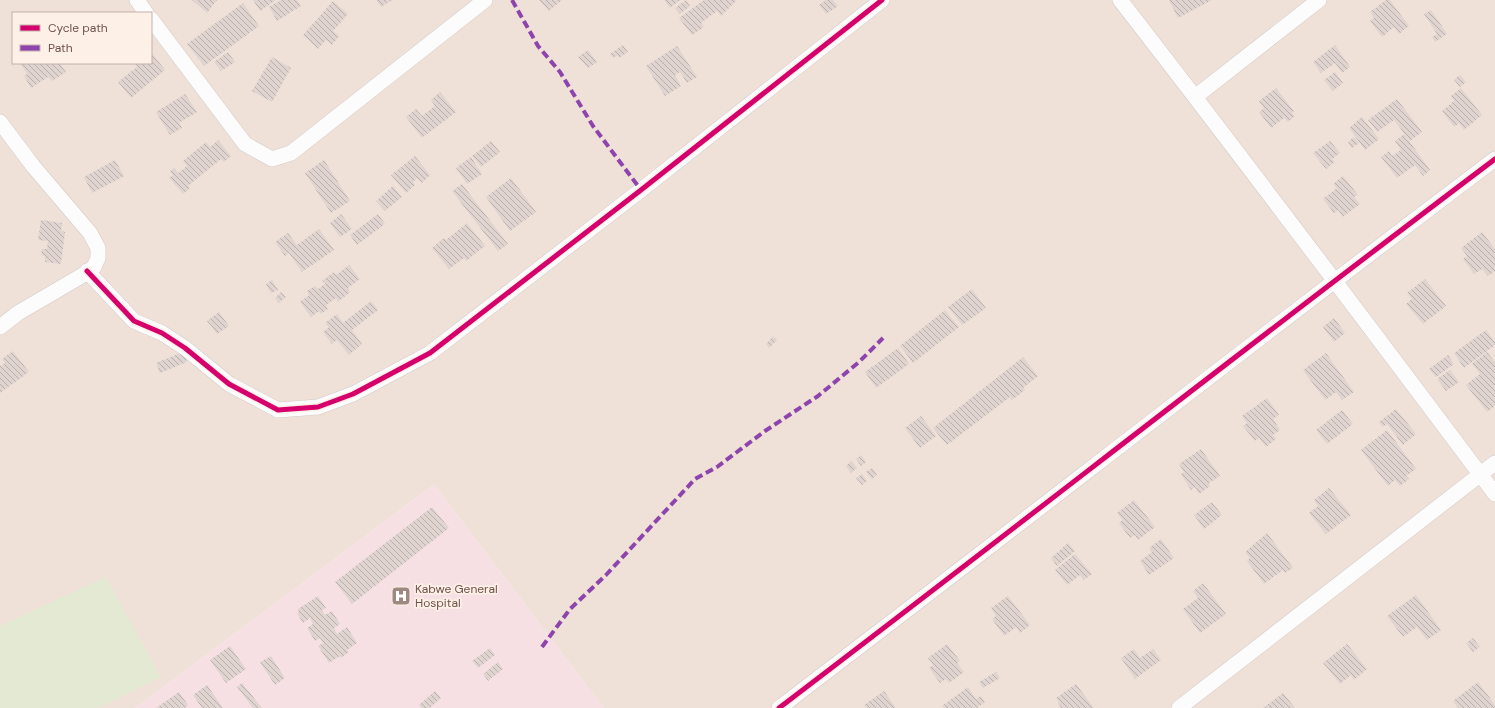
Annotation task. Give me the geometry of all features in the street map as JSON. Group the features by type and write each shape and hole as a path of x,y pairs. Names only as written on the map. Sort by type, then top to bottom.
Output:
{"street":[{"path":"137,0 145,12"},
{"path":"152,20 245,144 272,159 291,153 485,0"},
{"path":"87,271 134,320 162,333 185,348 229,384 278,410 318,407 353,394 430,353 641,190 882,0"},
{"path":"1120,0 1196,97 1335,280 1495,494"},
{"path":"1196,97 1319,0"},
{"path":"0,122 32,166 90,233 98,248 98,258 94,267 18,313 0,327"},
{"path":"779,708 980,555 1335,280 1495,160"},
{"path":"1178,708 1495,463"}],"shaded area":[{"path":"0,0 1495,0 1495,708 604,708 434,484 135,708 0,708"},
{"name":"Kabwe General Hospital","path":"434,484 604,708 135,708"}],"green space":[{"path":"106,577 161,677 99,708 0,708 0,626"}],"building":[{"path":"192,0 217,0 207,13"},
{"path":"253,0 276,0 260,11"},
{"path":"281,0 297,0 301,6 277,21 269,7"},
{"path":"376,0 392,0 381,7"},
{"path":"539,0 562,0 549,11"},
{"path":"664,0 680,0 670,8"},
{"path":"686,0 690,6 680,14 675,8"},
{"path":"704,0 737,0 721,16 717,11 701,23 704,27 692,35 679,18"},
{"path":"826,0 833,0 838,6 826,14 819,5"},
{"path":"1169,0 1212,0 1178,18"},
{"path":"1386,0 1390,0 1409,26 1399,34 1394,27 1382,37 1370,21 1374,18 1370,12"},
{"path":"333,1 348,14 333,31 339,36 332,45 326,40 318,49 303,35"},
{"path":"243,3 259,26 204,66 187,44"},
{"path":"1431,10 1447,34 1435,42 1432,37 1437,34 1424,14"},
{"path":"623,45 628,52 619,58 617,55 613,58 610,54"},
{"path":"1335,45 1350,67 1342,73 1335,63 1321,73 1313,62"},
{"path":"677,46 697,77 687,83 680,72 675,75 681,86 665,96 646,66"},
{"path":"588,50 597,62 588,68 578,57"},
{"path":"228,52 235,62 221,71 214,62"},
{"path":"152,53 165,70 131,98 118,82 137,67 135,64 152,64"},
{"path":"272,57 291,68 272,102 252,91"},
{"path":"21,64 61,64 66,72 52,81 48,77 31,88 24,76 27,74"},
{"path":"1335,72 1343,83 1333,91 1324,80"},
{"path":"1460,75 1466,82 1460,87 1454,80"},
{"path":"1276,88 1294,111 1292,113 1295,116 1288,122 1284,118 1271,128 1259,112 1264,108 1259,101"},
{"path":"1461,88 1482,115 1464,130 1459,123 1454,127 1442,111 1454,101 1451,96"},
{"path":"440,92 456,112 422,138 406,117 416,109 422,116 435,106 431,100"},
{"path":"185,94 197,112 179,123 182,128 170,135 156,112"},
{"path":"1397,99 1422,132 1410,141 1394,120 1377,132 1368,120"},
{"path":"1362,117 1379,139 1365,150 1349,128"},
{"path":"1404,134 1430,170 1423,176 1415,165 1397,178 1381,157 1389,151 1392,156 1401,150 1395,141"},
{"path":"1354,137 1359,143 1352,148 1348,142"},
{"path":"218,140 231,156 224,162 221,159 188,186 190,188 183,194 169,178 173,175 170,171 174,168 178,173 187,166 183,161 206,142 210,147"},
{"path":"491,141 500,152 481,167 472,156"},
{"path":"1330,141 1340,153 1332,159 1335,162 1326,169 1313,153"},
{"path":"415,156 430,175 422,183 417,178 413,182 415,185 406,193 391,175"},
{"path":"471,157 482,174 467,184 456,168"},
{"path":"115,160 124,176 92,193 84,177"},
{"path":"324,160 350,201 331,213 305,173"},
{"path":"1343,176 1358,195 1354,197 1360,204 1343,217 1338,210 1334,213 1323,199 1337,188 1333,184"},
{"path":"511,178 536,212 510,231 486,197"},
{"path":"462,184 508,244 498,251 452,191"},
{"path":"393,186 402,197 385,211 376,201"},
{"path":"341,214 352,229 340,237 330,223"},
{"path":"378,214 385,224 357,245 350,235"},
{"path":"41,220 62,223 61,231 65,232 61,264 45,262 45,256 41,255 42,249 47,249 48,241 38,240"},
{"path":"467,223 485,246 466,261 464,258 449,269 432,248 444,238 446,240"},
{"path":"319,229 334,250 302,272 289,253 285,256 275,242 288,233 297,245"},
{"path":"1482,232 1495,249 1495,271 1488,276 1482,269 1474,274 1463,259 1467,256 1461,248"},
{"path":"349,265 360,279 348,288 350,292 338,302 336,298 326,305 328,309 321,314 319,311 311,317 300,302 309,295 307,291 315,286 318,289 326,283 322,281 334,272 336,275"},
{"path":"1425,279 1446,306 1423,324 1406,304 1412,299 1407,293"},
{"path":"272,280 278,290 271,293 266,284"},
{"path":"972,289 986,308 962,325 948,307"},
{"path":"281,292 286,297 279,303 275,298"},
{"path":"371,301 378,310 352,330 362,344 349,355 337,340 332,344 323,332 329,327 325,323 337,314 343,323"},
{"path":"945,310 959,327 913,363 900,346"},
{"path":"219,312 229,326 217,334 207,321"},
{"path":"1334,318 1345,333 1334,342 1323,327"},
{"path":"1486,330 1495,342 1495,345 1464,368 1454,353"},
{"path":"773,336 777,340 769,348 766,344"},
{"path":"898,348 909,364 876,388 865,372"},
{"path":"13,351 29,372 0,393 0,366 5,363 2,359"},
{"path":"183,352 187,362 160,373 156,363"},
{"path":"1487,352 1495,362 1495,406 1487,412 1466,385 1480,374 1472,364"},
{"path":"1326,353 1354,392 1342,400 1336,392 1325,400 1303,370"},
{"path":"1448,355 1454,364 1436,377 1429,369"},
{"path":"1023,357 1038,376 1023,388 1025,390 1012,400 1010,397 947,445 933,428"},
{"path":"1450,370 1459,382 1446,391 1437,379"},
{"path":"1267,398 1279,415 1273,419 1280,430 1273,435 1276,439 1266,447 1259,438 1255,441 1243,426 1247,423 1242,416"},
{"path":"1396,409 1416,434 1403,445 1387,424 1383,427 1379,422"},
{"path":"1342,410 1353,424 1327,444 1316,430"},
{"path":"921,416 936,436 920,448 905,428"},
{"path":"1387,430 1416,469 1406,476 1409,479 1400,486 1395,480 1388,486 1361,450"},
{"path":"1201,449 1220,476 1209,483 1210,486 1199,494 1195,487 1191,490 1181,474 1184,472 1179,464"},
{"path":"861,455 866,462 861,466 856,459"},
{"path":"851,461 857,468 851,473 846,466"},
{"path":"872,468 877,475 872,479 866,472"},
{"path":"862,474 867,481 862,485 856,478"},
{"path":"1329,488 1351,515 1326,534 1309,513 1318,506 1314,500"},
{"path":"1134,500 1155,527 1138,540 1135,535 1130,538 1119,523 1123,520 1117,513"},
{"path":"1212,502 1222,515 1204,529 1194,515"},
{"path":"432,507 449,528 352,604 335,582"},
{"path":"1267,533 1293,568 1285,573 1283,570 1264,584 1247,561 1250,558 1245,552"},
{"path":"1161,539 1174,558 1149,575 1140,561 1152,552 1149,548"},
{"path":"1068,543 1075,551 1057,566 1051,558"},
{"path":"1075,554 1092,574 1084,580 1080,575 1067,585 1055,570"},
{"path":"1203,583 1226,614 1200,633 1183,609 1198,598 1193,591"},
{"path":"1416,595 1441,630 1427,640 1417,627 1403,637 1387,616"},
{"path":"318,596 326,608 322,610 325,615 332,611 340,624 334,628 337,634 347,627 357,643 347,650 349,652 341,658 340,656 329,663 318,646 323,643 320,638 315,641 307,628 313,624 310,618 303,623 297,613 299,612 298,609"},
{"path":"1008,596 1030,625 1020,633 1016,627 1004,636 992,619 996,616 991,608"},
{"path":"1473,638 1480,647 1473,652 1466,643"},
{"path":"947,644 960,661 957,663 964,672 949,683 946,679 940,683 929,668 933,665 928,658"},
{"path":"1347,644 1367,669 1354,680 1351,675 1340,684 1323,663"},
{"path":"230,646 246,669 226,683 210,660"},
{"path":"490,648 495,655 478,668 472,661"},
{"path":"1134,649 1140,658 1153,649 1161,660 1135,679 1121,658"},
{"path":"271,656 285,678 275,685 260,662"},
{"path":"498,662 503,669 488,681 483,674"},
{"path":"996,672 1000,678 983,688 979,682"},
{"path":"1478,682 1495,705 1495,708 1458,708 1453,701"},
{"path":"242,683 262,708 253,708 237,687"},
{"path":"1076,684 1094,708 1061,708 1056,698"},
{"path":"207,685 223,708 202,708 193,695"},
{"path":"968,687 976,699 981,696 985,702 977,708 944,708 942,706"},
{"path":"435,691 441,698 430,708 421,708 419,705"},
{"path":"884,691 896,708 866,708 864,705"},
{"path":"179,692 188,705 185,708 156,708"},
{"path":"1283,693 1295,708 1263,708"}],"marked path":[{"path":"512,0 538,46 560,72 593,126 641,190"},
{"path":"542,647 570,609 606,575 695,479 717,467 765,431 818,396 859,362 883,338"}],"cycle path":[{"path":"87,271 134,321 162,333 185,348 229,384 278,410 318,407 353,394 430,353 641,190 882,0"},
{"path":"779,708 1495,159"}],"place":[{"name":"Kabwe General Hospital","path":"401,596"}]}
